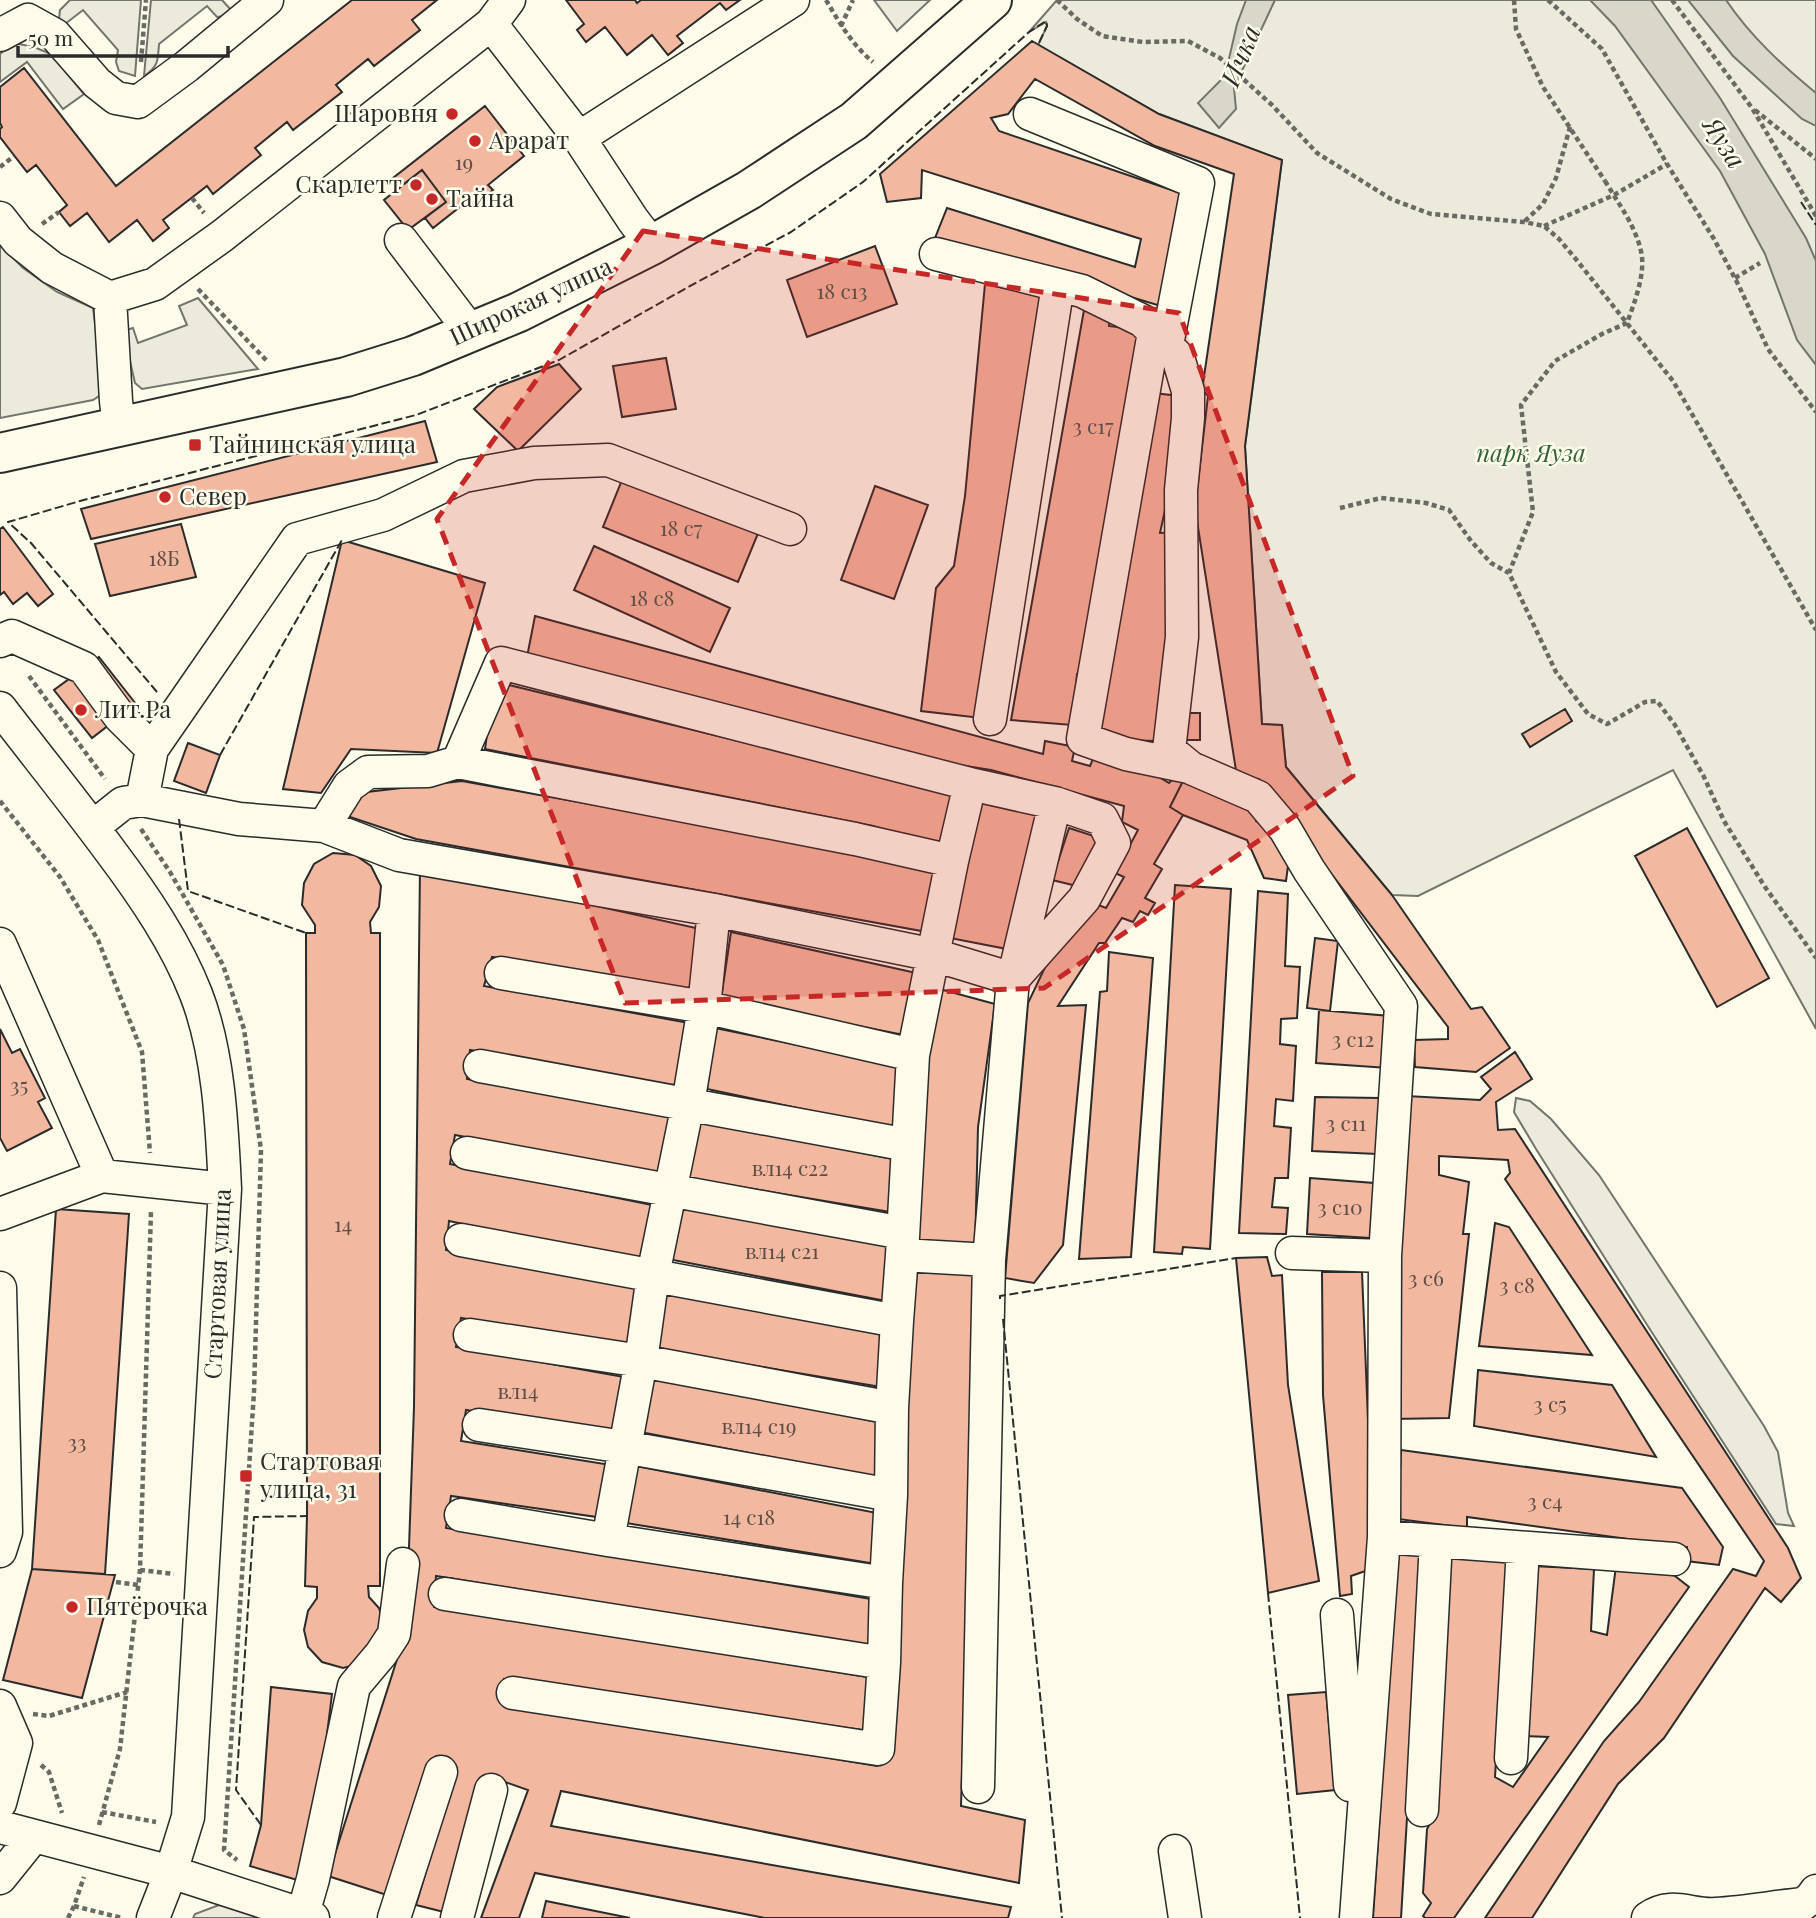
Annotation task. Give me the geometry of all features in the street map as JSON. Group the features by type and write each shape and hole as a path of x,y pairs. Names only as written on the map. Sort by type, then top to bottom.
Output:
{"main road":[{"name":"Широкая улица","path":"0,453 346,377 413,356 519,312 652,245 749,190 854,121 992,0"}],"street":[{"path":"0,35 31,10 97,83 116,99 138,102 187,66 267,0"},
{"path":"579,138 793,0"},
{"path":"0,218 18,241 52,268 110,298 155,284 222,236 500,12 579,138 652,245"},
{"path":"1030,114 1198,183 1160,338 1083,739 1126,754 1191,768 1258,797 1285,829 1309,870 1401,1006 1385,1256 1384,1537 1357,1906"},
{"path":"401,240 471,332"},
{"path":"936,254 1082,291 1143,321 1178,357 1188,391 1181,491 1182,637 1169,750 1191,768"},
{"path":"990,719 1058,285"},
{"path":"110,298 119,426"},
{"path":"142,800 152,749 298,540 383,515 464,476 534,463 608,460 790,529"},
{"path":"0,641 12,636 84,668 120,717 152,749"},
{"path":"458,762 500,663 970,784 1055,803 1102,819 1114,843 1084,899 1013,979"},
{"name":"Стартовая улица","path":"0,708 139,890 174,948 196,995 209,1041 221,1115 225,1189 188,1817 153,1918"},
{"path":"324,826 349,786 368,772 428,771 458,762 855,839 952,862"},
{"path":"513,1693 878,1749 891,1496 892,1408 913,1055 970,784"},
{"path":"93,827 123,803 142,800 239,819 324,826 399,855 714,910 934,955 1013,979"},
{"path":"978,1787 989,1260 1013,979 1055,803"},
{"path":"608,1540 641,1362 653,1275 688,1104 704,1007 714,910"},
{"path":"0,944 102,1176"},
{"path":"501,973 704,1007 913,1055"},
{"path":"480,1066 908,1145"},
{"path":"467,1153 670,1190 903,1244 989,1260"},
{"path":"0,1214 102,1176 225,1189"},
{"path":"461,1240 897,1321"},
{"path":"1292,1253 1385,1256"},
{"path":"0,1288 2,1538"},
{"path":"470,1335 641,1362 892,1408"},
{"path":"479,1425 624,1447 891,1496"},
{"path":"461,1515 886,1583"},
{"path":"1384,1537 1674,1559"},
{"path":"1422,1810 1436,1541"},
{"path":"1511,1758 1523,1548"},
{"path":"0,1827 171,1872 308,1916 313,1879 354,1686 382,1654 394,1634 403,1564"},
{"path":"445,1594 884,1663"},
{"path":"1337,1615 1357,1906"},
{"path":"0,1803 16,1743 1,1707"},
{"path":"394,1918 441,1772"},
{"path":"457,1918 491,1790"},
{"path":"0,1878 33,1837"},
{"path":"1175,1851 1185,1918"},
{"path":"1648,1918 1659,1911 1674,1909 1713,1914 1803,1904 1816,1891"}],"path":[{"path":"138,102 146,0"},
{"path":"826,0 841,26 873,62"},
{"path":"841,26 853,0"},
{"path":"1057,0 1101,36 1143,42 1188,41 1220,58 1272,105 1317,153 1391,199 1431,214 1544,226 1559,239 1672,381 1816,630"},
{"path":"1509,573 1533,512 1521,405 1555,361 1627,323 1638,295 1642,257 1631,224 1543,87 1517,29 1514,0"},
{"path":"1548,0 1602,49 1667,164 1714,239 1768,349 1816,412"},
{"path":"1672,0 1752,108 1816,216"},
{"path":"1752,108 1816,159"},
{"path":"1524,222 1543,204 1556,178 1570,126"},
{"path":"0,167 14,156"},
{"path":"1544,226 1614,195 1667,164"},
{"path":"1735,278 1760,263"},
{"path":"178,268 274,369"},
{"path":"1340,508 1381,498 1426,503 1449,510 1491,563 1509,573 1556,672 1588,714 1607,724 1645,702 1657,701 1675,725 1724,821 1765,887 1816,958"},
{"path":"0,801 60,877 98,940 142,1052 152,1181 138,1586 127,1692 120,1749 83,1850 74,1906 68,1918"},
{"path":"116,1582 138,1586"},
{"path":"1,1707 49,1716 127,1692"},
{"path":"16,1743 49,1772 83,1850"},
{"path":"74,1906 122,1918"}],"highlighted area":[{"path":"643,231 1179,313 1353,776 1044,988 625,1003 437,519"}],"green space":[{"path":"70,0 141,0 135,76 119,71 116,62 118,50 83,10 65,24 59,19 60,10"},
{"path":"151,0 222,0 231,10 224,16 217,17 207,6 159,44 156,63 144,76"},
{"path":"874,0 930,0 897,31"},
{"name":"парк Яуза","path":"1057,0 1816,0 1816,1029 1673,770 1418,896 1392,895 1286,767 1282,725 1262,724 1245,446 1282,160 1159,114 1038,45 1047,26 1046,22 1029,32"},
{"path":"14,43 51,54 84,94 63,109 27,62 0,82 0,54"},
{"path":"0,244 23,268 57,292 93,308 103,385 99,396 93,400 0,418"},
{"path":"198,298 258,369 142,389 135,383 123,331 133,328 138,343 187,325 179,306"},
{"path":"1516,1098 1530,1101 1551,1119 1599,1175 1764,1426 1778,1452 1788,1513 1794,1526 1776,1524 1536,1149 1514,1112"},
{"path":"219,1905 257,1909 281,1918 193,1918 195,1914"}],"water":[{"name":"Ичка","path":"1246,0 1275,0 1234,88 1236,109 1219,128 1198,103 1225,76 1237,24"},
{"name":"Яуза","path":"1590,0 1651,0 1720,98 1806,238 1816,261 1816,365 1797,340 1765,254 1720,171 1615,26"},
{"path":"1688,0 1726,0 1768,50 1816,93 1816,126 1802,119 1733,56"}],"building":[{"path":"352,0 437,0 412,20 420,30 374,66 368,59 336,85 342,92 293,130 287,122 255,148 261,155 213,194 207,186 163,220 169,228 153,241 137,220 109,242 87,213 70,226 59,212 67,205 36,165 27,172 0,137 0,87 24,68 116,186"},
{"path":"566,0 635,0 637,3 641,0 740,0 726,10 720,3 677,36 683,43 668,55 652,35 627,55 605,27 586,42 577,30 584,24"},
{"path":"1032,41 1159,114 1282,160 1245,446 1262,724 1282,725 1286,767 1392,895 1471,1009 1482,1007 1510,1048 1476,1072 1415,1067 1414,1040 1448,1039 1448,1027 1259,779 1237,777 1195,508 1208,396 1202,390 1234,174 1155,146 1035,79 1008,114 991,118 999,131 1189,196 1164,307 935,238 947,208 1135,267 1141,239 922,170 921,198 887,202 880,174"},
{"path":"485,106 524,156 488,185 493,190 474,205 470,199 433,228 425,218 446,202 422,170 400,187 393,178"},
{"path":"422,170 446,202 408,230 384,200"},
{"path":"875,246 897,304 807,337 787,280"},
{"path":"985,284 1042,296 981,718 921,711 936,588 954,566 965,496"},
{"path":"1084,310 1110,316 1109,326 1139,330 1083,674 1077,674 1072,725 1011,720"},
{"path":"666,358 676,409 622,417 613,366"},
{"path":"559,364 581,389 518,451 474,409 497,387"},
{"path":"1154,393 1179,396 1179,446 1160,533 1176,532 1177,588 1155,741 1099,735"},
{"path":"425,421 437,462 91,539 81,509"},
{"path":"624,475 759,531 738,582 603,527"},
{"path":"875,486 928,505 894,599 841,580"},
{"path":"181,524 196,577 110,596 95,544"},
{"path":"3,527 53,594 38,606 27,593 13,604 4,592 0,595 0,529"},
{"path":"342,540 485,583 437,753 351,749 321,793 283,789"},
{"path":"594,546 730,608 710,652 574,590"},
{"path":"535,616 1043,754 1045,741 1075,747 1072,761 1090,766 1095,754 1137,764 1169,783 1174,778 1183,781 1170,807 1183,815 1154,864 1162,869 1145,898 1155,903 1148,915 1140,911 1133,922 1122,918 1105,943 1099,943 1058,1006 1086,1005 1063,1245 1034,1283 1005,1278 1028,1003 1048,961 1096,904 1106,908 1124,877 1115,873 1138,830 1122,822 1124,806 991,770 953,764 527,657"},
{"path":"99,657 136,704 92,738 54,690"},
{"path":"509,685 955,794 944,847 873,826 485,749 489,719"},
{"path":"1565,709 1572,721 1530,747 1522,734"},
{"path":"1184,713 1200,713 1200,740 1185,740"},
{"path":"188,743 220,755 206,793 174,781"},
{"path":"462,781 942,868 927,932 416,839 347,816 358,793"},
{"path":"1183,781 1259,812 1256,821 1285,838 1290,851 1286,881 1264,878 1247,840 1183,815 1170,807"},
{"path":"980,801 1038,812 1007,949 950,938"},
{"path":"1069,828 1100,838 1077,886 1052,880"},
{"path":"1687,828 1769,978 1717,1007 1635,856"},
{"path":"333,853 355,855 371,866 381,886 379,907 370,922 371,933 380,933 380,1586 368,1586 369,1597 379,1608 384,1625 363,1663 343,1668 322,1662 308,1647 304,1630 308,1611 317,1598 317,1587 305,1586 306,933 315,933 315,925 302,905 304,883 314,864"},
{"path":"420,867 696,928 693,990 492,957 484,986 689,1023 680,1087 470,1050 467,1079 669,1116 660,1174 455,1135 450,1164 657,1206 646,1263 449,1221 446,1250 640,1289 630,1346 461,1318 456,1347 624,1377 617,1434 466,1410 461,1441 611,1465 604,1518 451,1496 446,1528 877,1600 876,1647 436,1576 434,1607 874,1678 869,1731 504,1679 501,1703 877,1766 888,1759 909,1346 916,1262 978,1266 961,1806 1025,1820 1019,1883 561,1791 551,1826 1011,1907 1008,1918 765,1918 535,1873 519,1918 481,1918 528,1790 488,1776 448,1913 416,1905 457,1768 432,1761 393,1897 328,1876 406,1631 414,1407"},
{"path":"1175,885 1231,889 1210,1249 1183,1247 1182,1254 1154,1252"},
{"path":"1258,891 1288,894 1285,966 1300,967 1297,1018 1281,1019 1280,1044 1296,1046 1293,1101 1276,1099 1274,1126 1291,1128 1288,1178 1275,1178 1272,1207 1288,1208 1286,1234 1239,1233"},
{"path":"731,932 921,974 909,1036 721,999"},
{"path":"1315,938 1338,941 1330,1011 1307,1008"},
{"path":"1109,952 1153,958 1131,1257 1079,1259 1100,992 1107,991"},
{"path":"936,988 995,1004 978,1127 975,1251 910,1248 921,1066"},
{"path":"1319,1010 1390,1016 1388,1068 1316,1063"},
{"path":"715,1028 905,1067 902,1130 707,1089"},
{"path":"0,1029 12,1053 20,1049 45,1098 38,1102 52,1128 7,1151 0,1138"},
{"path":"1515,1052 1532,1079 1496,1102 1498,1130 1515,1129 1788,1548 1801,1578 1781,1602 1765,1588 1664,1738 1618,1784 1532,1918 1485,1918 1604,1741 1639,1702 1733,1569 1756,1576 1764,1561 1505,1179 1510,1173 1508,1160 1439,1156 1439,1175 1469,1182 1463,1234 1469,1234 1449,1418 1393,1419 1407,1096 1480,1100 1491,1089 1481,1077"},
{"path":"1315,1097 1380,1098 1377,1154 1312,1151"},
{"path":"692,1119 898,1160 896,1213 682,1177"},
{"path":"1310,1178 1374,1183 1370,1238 1307,1234"},
{"path":"677,1207 895,1246 891,1302 668,1259"},
{"path":"56,1209 129,1214 105,1574 32,1569"},
{"path":"1495,1223 1509,1227 1592,1355 1479,1346"},
{"path":"1267,1257 1272,1276 1282,1275 1288,1385 1319,1581 1268,1593 1236,1258"},
{"path":"1322,1272 1362,1272 1374,1568 1351,1576 1352,1594 1340,1596 1323,1395"},
{"path":"660,1290 888,1335 887,1388 650,1348"},
{"path":"1478,1370 1612,1385 1656,1457 1474,1426"},
{"path":"646,1374 882,1423 880,1478 635,1431"},
{"path":"1401,1450 1682,1488 1723,1547 1719,1565 1686,1561 1687,1547 1467,1517 1467,1528 1398,1519"},
{"path":"631,1465 877,1513 876,1564 620,1522"},
{"path":"1397,1551 1423,1551 1401,1918 1373,1918"},
{"path":"1448,1554 1509,1558 1495,1777 1513,1787 1548,1737 1523,1736 1532,1566 1594,1569 1591,1631 1607,1635 1616,1566 1666,1569 1689,1587 1454,1918 1425,1918 1423,1916 1431,1903 1423,1893 1427,1829 1437,1811"},
{"path":"32,1569 115,1575 82,1698 3,1680"},
{"path":"271,1687 332,1694 314,1840 304,1882 250,1866 261,1825"},
{"path":"1326,1692 1335,1790 1297,1794 1288,1695"},
{"path":"546,1901 630,1918 542,1918"}],"fence":[{"path":"157,692 31,543 8,522 416,415 559,360 791,232 863,182 1029,32 1046,21 1047,26 1038,45"},
{"path":"1801,202 1816,225"},
{"path":"220,755 342,540"},
{"path":"179,819 188,891 306,933"},
{"path":"1000,1299 1000,1296 1236,1258"},
{"path":"1003,1319 1062,1918"},
{"path":"261,1825 236,1790 254,1517 307,1516"},
{"path":"1268,1593 1300,1918"}],"place":[{"name":"Шаровня","path":"452,114"},
{"name":"Арарат","path":"475,141"},
{"name":"Скарлетт","path":"416,185"},
{"name":"Тайна","path":"432,199"},
{"name":"Тайнинская улица","path":"195,445"},
{"name":"Север","path":"165,497"},
{"name":"Лит.Ра","path":"81,710"},
{"name":"Стартовая улица, 31","path":"246,1476"},
{"name":"Пятёрочка","path":"72,1607"}]}
